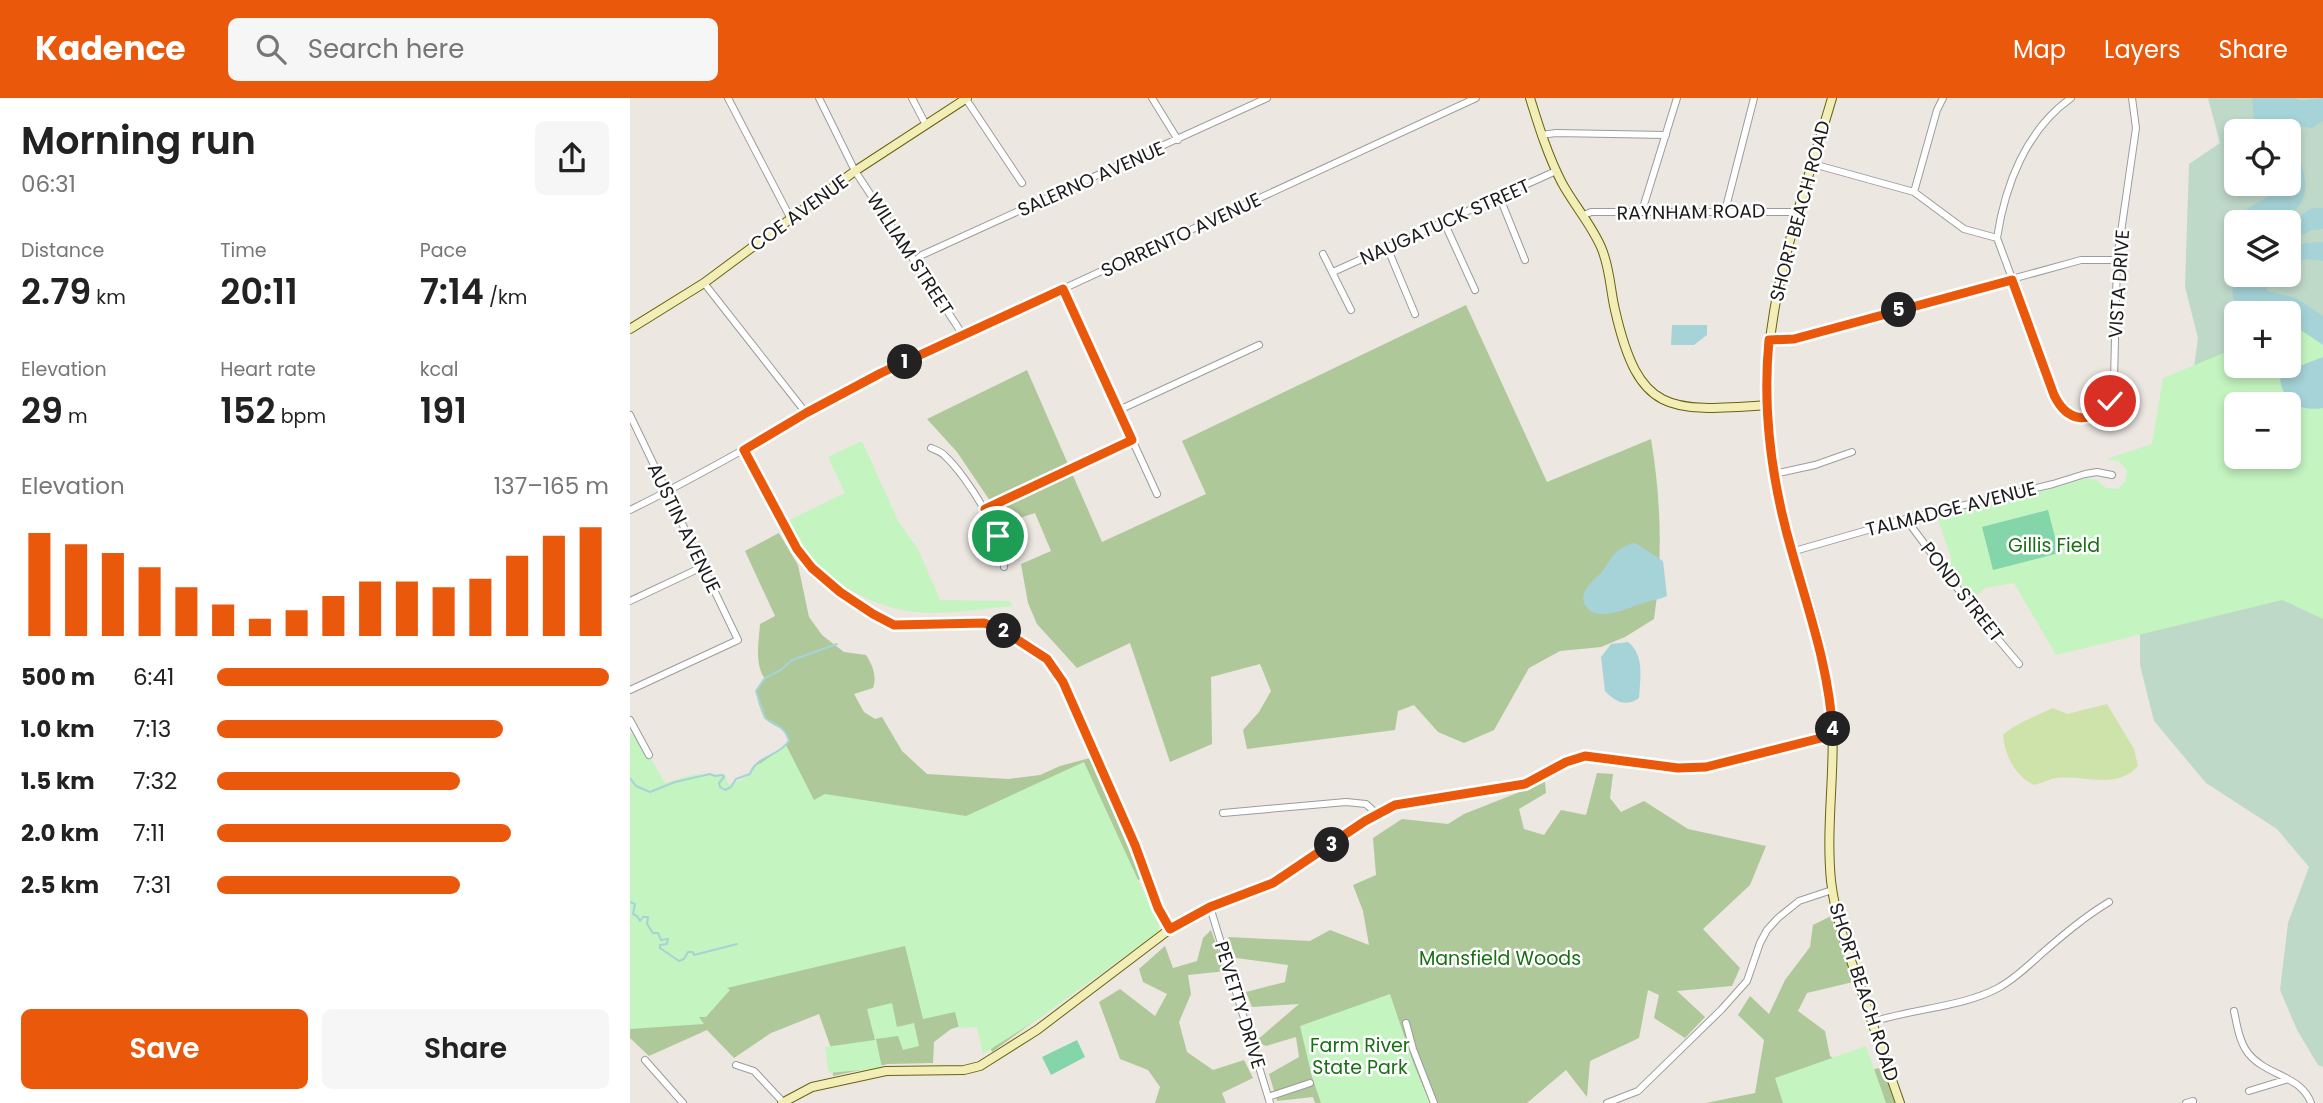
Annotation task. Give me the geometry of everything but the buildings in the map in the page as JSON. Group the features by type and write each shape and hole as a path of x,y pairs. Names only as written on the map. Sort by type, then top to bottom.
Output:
{"street":[{"path":"728,98 791,219"},
{"name":"WILLIAM STREET","path":"819,98 855,172 963,335"},
{"path":"912,98 926,125"},
{"path":"967,98 1022,183"},
{"name":"COE AVENUE","path":"630,329 704,283 855,172 967,98"},
{"path":"1152,98 1178,140"},
{"name":"SALERNO AVENUE","path":"915,261 922,255 1267,98"},
{"name":"SORRENTO AVENUE","path":"630,510 886,371 1476,98"},
{"path":"1530,98 1556,171 1584,215 1605,256 1615,309 1630,362 1647,388 1669,402 1695,408 1766,405"},
{"path":"1642,211 1677,98"},
{"path":"1725,211 1754,98"},
{"name":"SHORT BEACH ROAD","path":"1832,98 1782,268 1769,340 1766,405 1774,474 1791,552 1822,655 1830,696 1833,735 1830,846 1832,890 1841,930 1900,1103"},
{"path":"1914,192 1942,98"},
{"path":"1813,164 1914,192 1964,229 1997,238 2000,216 2021,155 2040,129 2071,98"},
{"name":"VISTA DRIVE","path":"1997,238 2059,405 2069,415 2084,417 2103,410 2112,397 2115,379 2117,260 2136,128 2132,98"},
{"path":"1541,135 1666,135"},
{"name":"NAUGATUCK STREET","path":"1333,272 1556,171"},
{"path":"1500,198 1525,260"},
{"name":"RAYNHAM ROAD","path":"1584,215 1591,212 1642,211 1799,212"},
{"path":"1444,222 1475,290"},
{"path":"1387,247 1415,314"},
{"path":"1323,254 1351,310"},
{"path":"1769,340 1794,339 2081,260 2117,260"},
{"path":"704,283 806,413"},
{"path":"1063,289 1157,494"},
{"path":"1119,410 1259,345"},
{"name":"AUSTIN AVENUE","path":"630,416 738,640 630,690"},
{"path":"985,509 1132,440"},
{"path":"931,448 945,455 985,509 1004,553 1004,567"},
{"path":"744,450 797,549 812,568 840,592 894,625 984,623 1001,629 1047,659 1063,682 1135,845 1158,908 1170,929"},
{"path":"1774,474 1815,465 1852,452"},
{"name":"TALMADGE AVENUE","path":"1791,552 1906,519 2085,474 2097,472 2112,475"},
{"name":"POND STREET","path":"1906,519 1975,611 2019,664"},
{"path":"630,601 702,567"},
{"path":"630,720 649,755"},
{"path":"736,1065 754,1071 782,1103 812,1087 886,1071 964,1070 980,1066 1037,1030 1170,929 1210,907 1287,876 1377,814 1408,802 1525,784 1566,762 1585,756 1678,768 1706,767 1833,735"},
{"path":"1223,813 1359,802 1366,804 1377,814"},
{"path":"1607,1103 1638,1091 1721,1010 1747,981 1760,943 1778,918 1799,901 1832,890"},
{"path":"1872,1022 1911,1010 1955,1002 1998,988 2010,981 2070,929 2109,902"},
{"name":"PEVETTY DRIVE","path":"1210,907 1269,1100"},
{"path":"2234,1011 2247,1051 2264,1068 2298,1083 2311,1103"},
{"path":"1406,1023 1434,1103"},
{"path":"645,1060 683,1103"},
{"path":"2249,1091 2288,1079"},
{"path":"1269,1100 1310,1083"}],"green space":[{"path":"2208,98 2323,98 2323,476 2301,429 2301,392 2224,392 2224,409 2186,425 2198,338 2185,287 2189,164 2220,143"},
{"path":"1466,305 1547,482 1651,439 1659,506 1660,552 1654,619 1625,637 1601,647 1560,651 1529,668 1494,730 1464,743 1438,732 1414,705 1398,711 1395,730 1247,749 1243,730 1259,712 1271,691 1260,664 1211,677 1212,744 1170,762 1130,643 1077,668 1037,624 1028,603 1021,564 1051,551 1035,513 1005,523 957,452 927,419 1027,370 1102,542 1206,494 1182,441"},
{"name":"Gillis Field","path":"2301,326 2323,339 2323,619 2282,600 2056,655 2014,583 1985,588 1971,600 1944,565 1952,560 1937,517 2087,478 2097,480 2106,488 2117,489 2125,482 2127,470 2119,461 2106,459 2152,444 2163,378 2224,353 2224,378 2301,378"},
{"path":"862,441 898,521 918,549 940,600 1010,601 1012,606 939,613 895,608 857,594 839,583 809,556 787,521 845,493 828,457"},
{"name":"Gillis Field","path":"2048,510 2059,553 1993,570 1982,527"},
{"path":"2323,522 2323,1067 2318,1065 2297,1030 2280,990 2288,923 2309,867 2277,829 2206,783 2154,721 2140,665 2140,555"},
{"path":"779,533 798,565 809,617 822,635 844,652 866,655 874,675 873,688 854,694 864,712 875,719 882,717 902,751 927,774 1008,779 1040,775 1090,758 1141,878 1132,885 1135,947 992,1052 981,1020 951,1029 934,1042 933,1063 888,1064 833,1076 831,1048 819,1014 771,1033 734,1058 707,1030 649,1056 630,1038 630,1021 752,768 766,757 780,752 789,741 782,729 765,718 757,698 756,691 765,679 758,659 760,624 775,616 745,551"},
{"path":"2107,704 2134,749 2138,766 2130,773 2111,780 2057,778 2034,785 2016,771 2004,743 2003,735 2007,731 2053,708 2067,714"},
{"path":"636,732 665,783 695,774 725,775 728,784 737,782 745,778 756,765 786,745 814,800 825,794 966,816 1084,762 1160,922 1158,932 1041,1017 983,1054 977,1027 959,1028 955,1012 923,1019 905,946 727,988 730,990 706,1017 699,1017 704,1024 630,1029 630,735"},
{"name":"Mansfield Woods","path":"1597,773 1613,774 1610,798 1621,812 1644,801 1688,829 1766,846 1750,885 1703,929 1740,968 1732,986 1677,991 1705,1017 1685,1038 1654,1018 1659,995 1648,990 1639,1038 1590,1061 1587,1097 1566,1070 1527,1103 1315,1103 1313,1097 1277,1101 1269,1074 1299,1057 1296,1037 1266,1046 1256,1041 1299,1004 1252,1007 1246,992 1285,982 1288,965 1236,958 1228,937 1310,941 1330,930 1369,945 1363,911 1353,885 1376,875 1373,838 1402,819 1448,824 1464,814 1545,782 1546,793 1519,809 1524,829 1544,835 1561,810 1586,815"},
{"path":"1833,915 1853,982 1807,993 1798,1011 1825,1031 1830,1056 1853,1074 1883,1067 1895,1103 1706,1103 1755,1093 1764,1040 1738,1015 1750,996 1769,1014 1785,980 1810,947 1813,925"},
{"path":"1211,930 1226,971 1188,975 1191,994 1179,1022 1187,1052 1213,1070 1244,1060 1253,1078 1222,1093 1226,1103 1155,1103 1160,1087 1148,1070 1120,1059 1099,1002 1120,989 1155,1016 1167,994 1143,982 1139,969 1165,946 1173,968 1197,961 1203,938"},
{"name":"Farm River State Park","path":"1390,994 1430,1103 1321,1103 1300,1026"},
{"path":"892,1003 897,1027 914,1023 919,1046 903,1050 898,1036 876,1039 882,1068 829,1073 825,1047 875,1040 867,1009"},
{"path":"1077,1040 1085,1057 1051,1075 1042,1057"},
{"path":"1866,1046 1886,1103 1783,1103 1775,1078"}],"water":[{"path":"2252,98 2294,98 2301,101 2323,98 2323,121 2312,128 2301,127 2301,119 2254,119"},
{"path":"2301,164 2304,173 2304,197 2296,210 2247,210 2268,196 2301,196"},
{"path":"2312,208 2323,208 2323,229 2312,230 2301,236 2301,215"},
{"path":"2323,242 2323,261 2301,260 2301,244"},
{"path":"2232,287 2267,287 2267,291 2300,301 2236,301 2233,299"},
{"path":"2301,301 2323,316 2323,345 2301,330"},
{"path":"1672,325 1707,325 1707,335 1694,345 1671,345"},
{"path":"2323,357 2323,408 2301,407 2301,392 2284,392 2280,379 2301,378 2301,365"},
{"path":"1632,543 1663,561 1667,596 1614,613 1597,614 1590,611 1583,600 1587,587 1616,552"},
{"path":"1628,642 1637,654 1640,683 1639,698 1625,703 1605,691 1601,657 1611,644"}],"waterway":[{"path":"630,778 636,786 650,792 675,782 710,774 723,775 720,787 725,790 731,787 736,779 750,774 757,764 789,741 783,729 765,718 756,691 765,678 781,670 792,660 837,644"},
{"path":"630,902 635,904 633,914 640,921 643,917 648,917 647,924 653,933 658,933 661,940 668,939 667,944 660,945 660,948 679,961 684,959 688,952 693,952 694,955 737,944"}],"route":[{"path":"998,536 985,509 1132,440 1063,289 881,373 744,450 797,549 812,568 840,592 894,625 984,623 1016,636 1047,659 1063,682 1135,845 1158,908 1170,929 1210,907 1287,876 1365,821 1395,805 1525,784 1566,762 1585,756 1678,768 1706,767 1833,735 1830,696 1822,655 1791,552 1770,452 1766,405 1769,340 1794,339 2012,280 2054,395 2062,409 2074,417 2091,416 2103,410 2110,401"}]}
